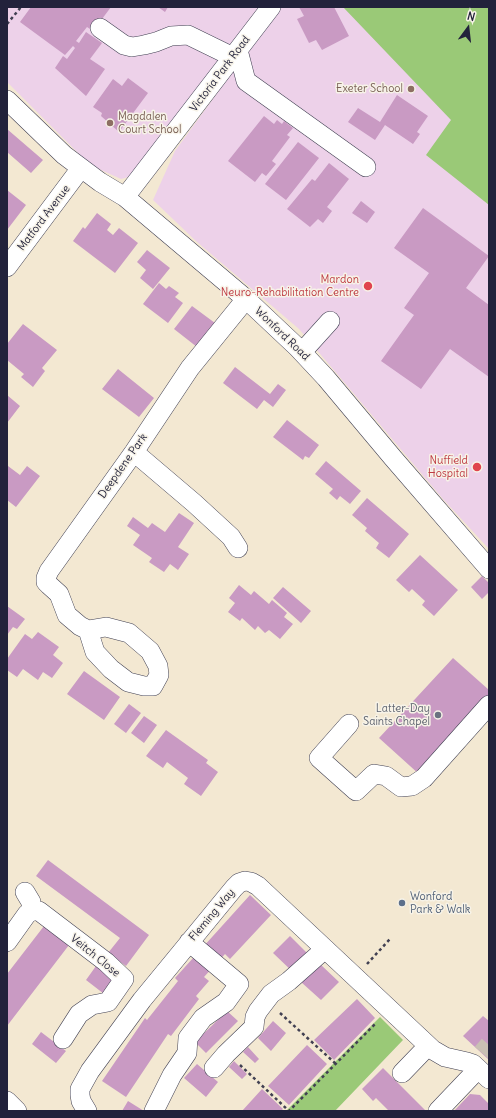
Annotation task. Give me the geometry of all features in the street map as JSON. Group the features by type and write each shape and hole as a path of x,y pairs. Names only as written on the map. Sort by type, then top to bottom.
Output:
{"street":[{"name":"Victoria Park Road","path":"125,197 271,7"},
{"path":"100,28 124,45 132,47 156,42 171,36 188,35 236,53 246,81 366,167"},
{"name":"Wonford Road","path":"7,100 64,155 125,197 246,299 302,352 489,569"},
{"name":"Matford Avenue","path":"7,267 81,168"},
{"name":"Deepdene Park","path":"88,630 80,626 68,616 59,594 46,582 49,571 134,452 190,368 246,299"},
{"path":"302,352 330,321"},
{"path":"134,452 231,537 238,548"},
{"path":"349,724 320,758 356,791 374,774 386,776 401,787 412,786 424,778 489,705"},
{"name":"Fleming Way","path":"87,1111 81,1101 80,1089 90,1071 142,1000 189,942 234,888 239,883 245,881 251,882 258,886 433,1050 445,1057 480,1066"},
{"path":"7,942 27,914 32,911 31,902 25,892"},
{"name":"Veitch Close","path":"32,911 39,911 106,962 124,979 108,1002 92,1005 79,1014 63,1039"},
{"path":"154,1111 172,1075 186,1053 188,1038 203,1018 226,1002 239,984 189,942"},
{"path":"214,1068 254,1027 255,1017 258,1011 271,994 289,981 325,949"},
{"path":"402,1073 428,1046"},
{"path":"438,1111 480,1066"},
{"path":"7,1101 17,1111"}],"path":[{"path":"7,24 21,7"},
{"path":"355,978 390,940"},
{"path":"266,1001 336,1064"},
{"path":"228,1052 253,1078 289,1111 389,1010"}],"shaded area":[{"name":"Magdalen Court School","path":"7,7 259,7 132,176 121,179 90,165 7,82"},
{"name":"Mardon Neuro-Rehabilitation Centre","path":"280,7 489,7 489,549 442,498 299,329 197,242 153,200 175,151"}],"green space":[{"path":"343,7 489,7 489,205 426,155 451,120"},
{"path":"380,1017 403,1040 335,1111 286,1111"}],"building":[{"path":"31,7 111,7 93,31 87,27 76,41 79,43 86,32 102,43 90,59 105,69 86,96 55,68 63,56 67,59 75,48 73,46 65,55 20,22"},
{"path":"158,7 168,7 165,12"},
{"path":"299,7 334,7 349,36 322,50 316,40 309,43 297,19 304,16"},
{"path":"128,78 148,93 119,132 101,116 102,113 93,107 113,79 122,86"},
{"path":"397,95 428,116 417,132 420,134 413,144 385,125 375,140 348,122 358,108 380,122"},
{"path":"264,116 274,124 277,120 282,124 284,121 293,128 287,135 290,137 272,161 276,164 266,176 262,173 255,182 228,161"},
{"path":"7,129 43,160 31,173 7,152"},
{"path":"298,142 319,158 286,200 265,184"},
{"path":"329,163 349,179 327,207 332,211 323,223 318,219 310,227 287,209 312,179 315,181"},
{"path":"7,190 26,205 7,230"},
{"path":"361,201 375,212 367,223 352,213"},
{"path":"423,208 489,256 466,288 489,305 489,377 450,349 421,389 381,361 414,315 404,308 429,273 394,248"},
{"path":"97,213 111,224 107,230 113,235 119,228 138,243 115,273 73,241 83,227 85,229"},
{"path":"147,250 170,268 153,289 140,278 146,270 137,262"},
{"path":"159,283 166,289 169,286 179,293 175,297 183,303 168,323 143,304"},
{"path":"192,306 215,323 197,347 174,329"},
{"path":"23,324 57,350 42,368 45,371 33,387 21,377 24,374 7,360 7,344"},
{"path":"235,367 270,394 278,384 286,390 273,407 264,400 257,409 223,383"},
{"path":"118,369 154,398 139,417 102,389"},
{"path":"7,395 20,406 7,423"},
{"path":"287,420 319,445 309,458 305,456 303,460 273,437"},
{"path":"326,461 361,491 350,504 340,496 337,500 329,493 333,489 315,474"},
{"path":"8,466 20,475 27,466 40,476 16,507 7,500"},
{"path":"367,498 409,534 389,558 376,548 379,543 365,531 367,528 352,515"},
{"path":"179,513 194,523 178,547 189,554 178,570 170,564 164,572 149,562 152,558 133,545 140,535 127,526 133,517 148,528 152,523 165,532"},
{"path":"420,555 458,590 434,616 422,605 425,601 412,589 409,592 396,580"},
{"path":"482,576 489,583 489,592 482,599 471,587"},
{"path":"239,585 251,595 254,591 269,604 272,600 287,613 284,617 293,624 280,639 269,630 265,633 258,626 255,630 242,618 240,621 228,612 235,603 229,598"},
{"path":"283,587 311,611 301,623 273,598"},
{"path":"7,606 25,619 17,629 13,627 7,635"},
{"path":"38,632 59,647 53,655 63,663 52,678 43,672 38,680 23,669 17,677 7,670 7,659 25,634 32,639"},
{"name":"Latter-Day Saints Chapel","path":"453,658 489,690 489,700 420,775 379,738"},
{"path":"84,671 120,697 104,720 67,694"},
{"path":"129,704 141,713 126,733 114,724"},
{"path":"144,716 157,725 144,743 131,733"},
{"path":"166,730 208,760 206,763 218,772 201,796 184,784 188,778 167,762 163,768 146,756"},
{"path":"48,860 149,935 126,966 108,953 120,938 36,876"},
{"path":"250,895 271,915 230,959 225,954 204,977 209,981 196,996 199,999 171,1036 168,1034 126,1097 102,1081 145,1018 147,1020 178,981 175,978"},
{"path":"44,926 69,945 7,1026 7,974"},
{"path":"290,936 310,956 294,973 273,953"},
{"path":"319,963 339,982 321,1000 301,982"},
{"path":"96,966 118,982 108,997 86,980"},
{"path":"357,999 375,1018 334,1060 314,1040"},
{"path":"227,1011 238,1021 206,1053 195,1042"},
{"path":"483,1016 489,1021 489,1060 463,1036"},
{"path":"273,1021 286,1033 271,1051 258,1038"},
{"path":"41,1032 66,1051 56,1063 32,1044"},
{"path":"307,1045 327,1064 289,1105 268,1086"},
{"path":"248,1047 259,1059 255,1063 243,1052"},
{"path":"234,1061 247,1074 242,1079 229,1067"},
{"path":"197,1064 218,1082 206,1097 184,1078"},
{"path":"383,1068 426,1111 389,1111 376,1098 373,1101 362,1089"},
{"path":"262,1089 283,1109 281,1111 242,1111"},
{"path":"470,1094 480,1095 489,1104 489,1111 454,1111"},
{"path":"128,1101 144,1111 122,1111"}],"tunnel":[{"path":"482,1053 489,1045"}],"place":[{"name":"Exeter School","path":"411,89"},
{"name":"Magdalen Court School","path":"110,123"},
{"name":"Mardon Neuro-Rehabilitation Centre","path":"368,286"},
{"name":"Nuffield Hospital","path":"477,467"},
{"name":"Latter-Day Saints Chapel","path":"438,715"},
{"name":"Wonford Park & Walk","path":"402,903"}]}
